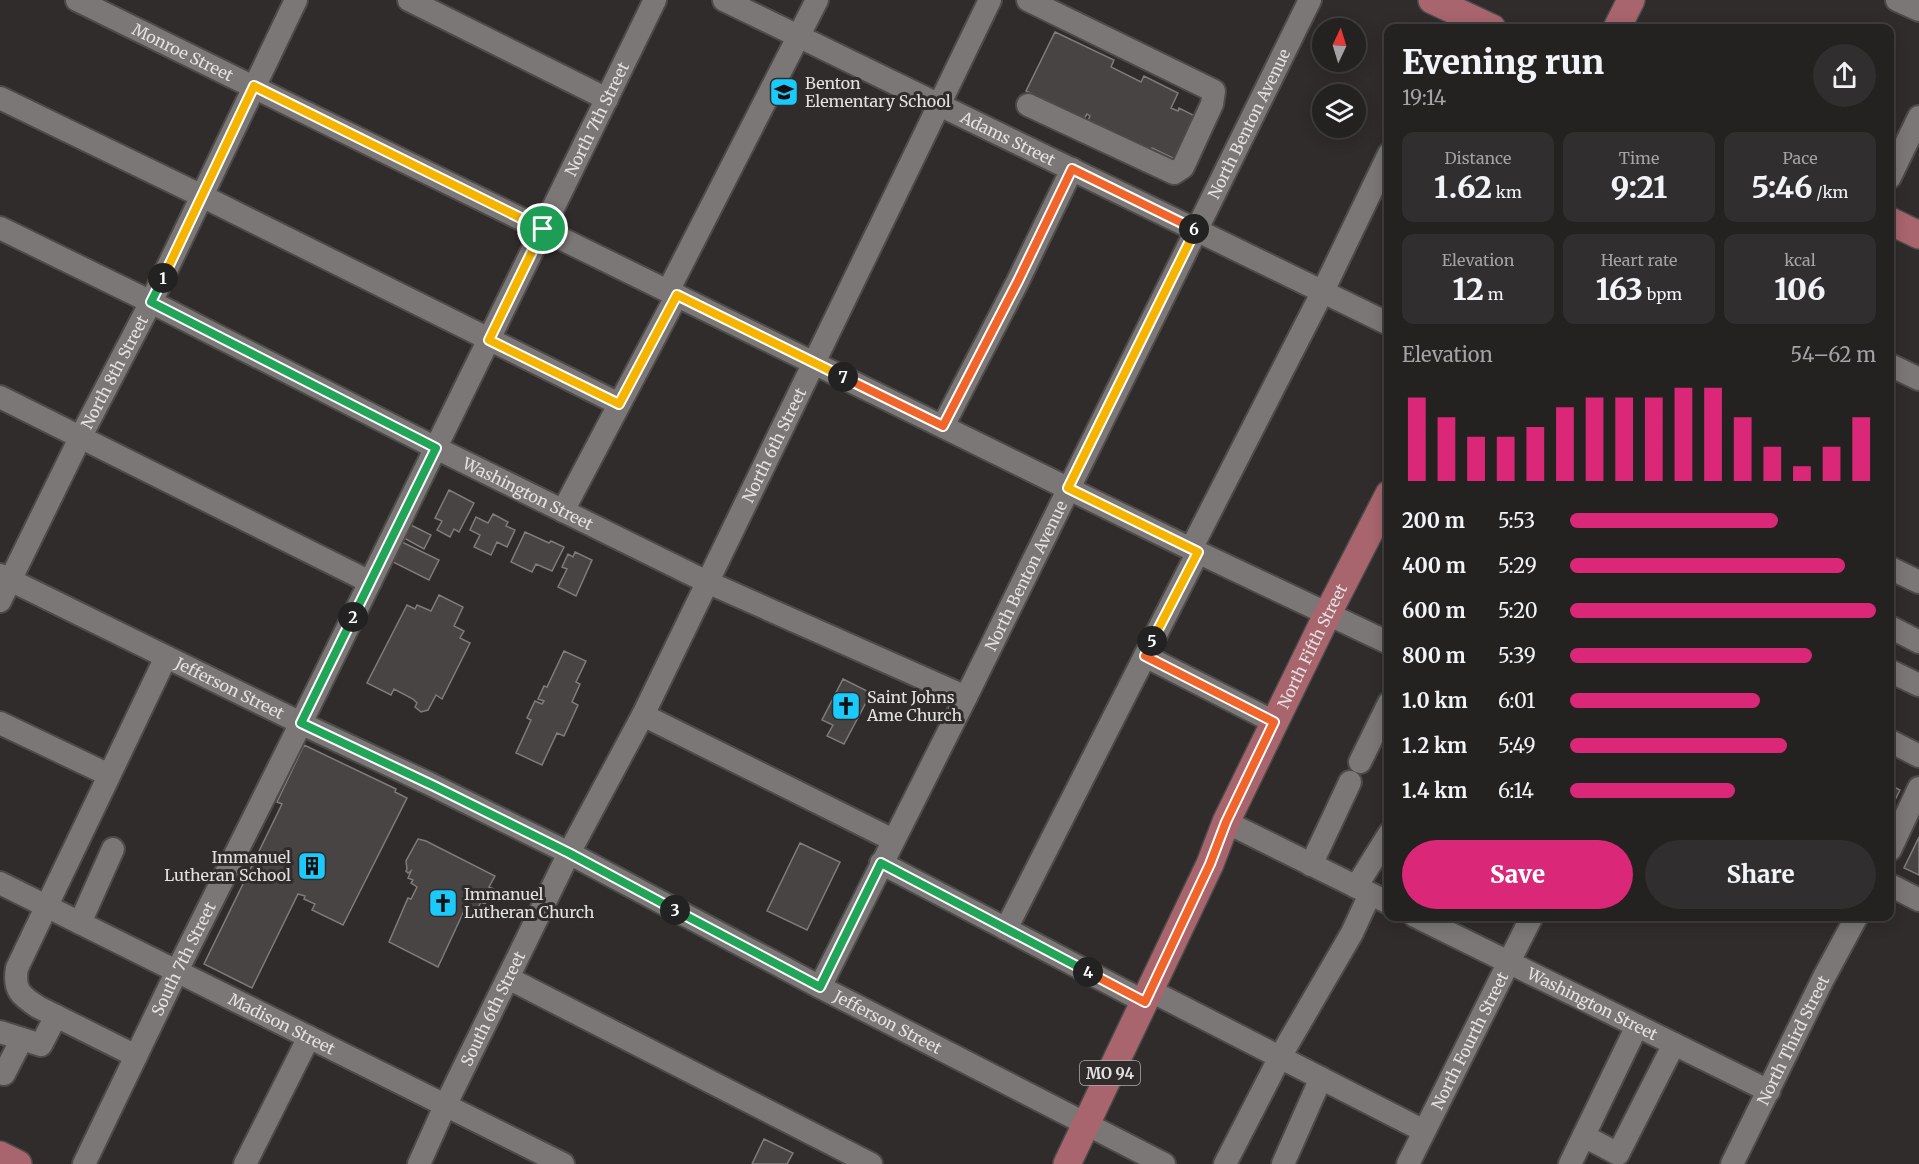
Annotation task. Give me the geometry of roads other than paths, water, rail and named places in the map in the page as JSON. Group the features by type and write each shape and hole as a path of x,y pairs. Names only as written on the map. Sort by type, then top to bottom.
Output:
{"main road":[{"path":"1432,0 1457,21 1472,24"},
{"path":"1619,24 1631,0"},
{"path":"1894,223 1919,235"},
{"name":"North Fifth Street","path":"1085,1124 1148,997 1210,864 1226,822 1274,722 1384,504"},
{"name":"MO 94","path":"1067,1164 1085,1124"},
{"path":"0,1155 18,1164"}],"street":[{"name":"Monroe Street","path":"77,0 1068,488 1384,641"},
{"name":"North 8th Street","path":"0,601 5,578 151,302 296,0"},
{"path":"410,0 607,99"},
{"name":"North 7th Street","path":"301,723 655,0"},
{"name":"Adams Street","path":"724,0 1384,322"},
{"path":"562,511 619,404 817,0"},
{"name":"North 6th Street","path":"569,853 643,715 990,0"},
{"path":"1028,0 1214,92 1212,104 1183,167 1174,173 1028,105"},
{"name":"North Benton Avenue","path":"820,987 1310,0"},
{"path":"1897,0 1919,10"},
{"path":"0,98 619,404"},
{"path":"1894,169 1919,117"},
{"path":"1006,929 1145,656 1384,163"},
{"path":"943,426 1018,281 1072,169"},
{"name":"Washington Street","path":"0,228 707,582 966,696"},
{"path":"1894,367 1919,379"},
{"path":"0,397 370,582"},
{"path":"1894,570 1919,582"},
{"name":"Jefferson Street","path":"5,578 569,853 820,987 1164,1164"},
{"path":"1894,629 1919,642"},
{"path":"1145,656 1274,722"},
{"path":"136,1056 56,1016 24,997 15,979 17,968 46,906 166,657"},
{"path":"1894,673 1919,685"},
{"path":"1360,762 1384,713"},
{"path":"643,715 893,840"},
{"path":"0,723 109,775"},
{"name":"South 7th Street","path":"84,1164 301,723"},
{"path":"1894,743 1919,756"},
{"path":"1311,865 1350,782"},
{"path":"1894,839 1919,788"},
{"path":"1226,822 1372,895"},
{"path":"80,923 113,849"},
{"path":"1225,1164 1280,1057 1372,895 1384,852"},
{"name":"South 6th Street","path":"419,1164 569,853"},
{"path":"881,863 1006,929 1280,1057 1424,1131"},
{"name":"Madison Street","path":"0,883 563,1164"},
{"path":"1894,887 1919,900"},
{"name":"Washington Street","path":"1425,921 1769,1091"},
{"name":"North Fourth Street","path":"1414,1162 1424,1131 1530,921"},
{"name":"North Third Street","path":"1732,1164 1854,921"},
{"path":"508,978 871,1164"},
{"path":"0,1032 41,1045 56,1016"},
{"path":"1570,1164 1637,1026"},
{"path":"245,1164 309,1037"},
{"path":"0,1073 4,1074 22,1039"},
{"path":"1584,1136 1618,1154 1674,1044"},
{"path":"1282,1164 1321,1078"}],"place":[{"name":"Benton Elementary School","path":"784,92"},
{"name":"Saint Johns Ame Church","path":"846,706"},
{"name":"Immanuel Lutheran School","path":"312,866"},
{"name":"Immanuel Lutheran Church","path":"443,903"}]}
